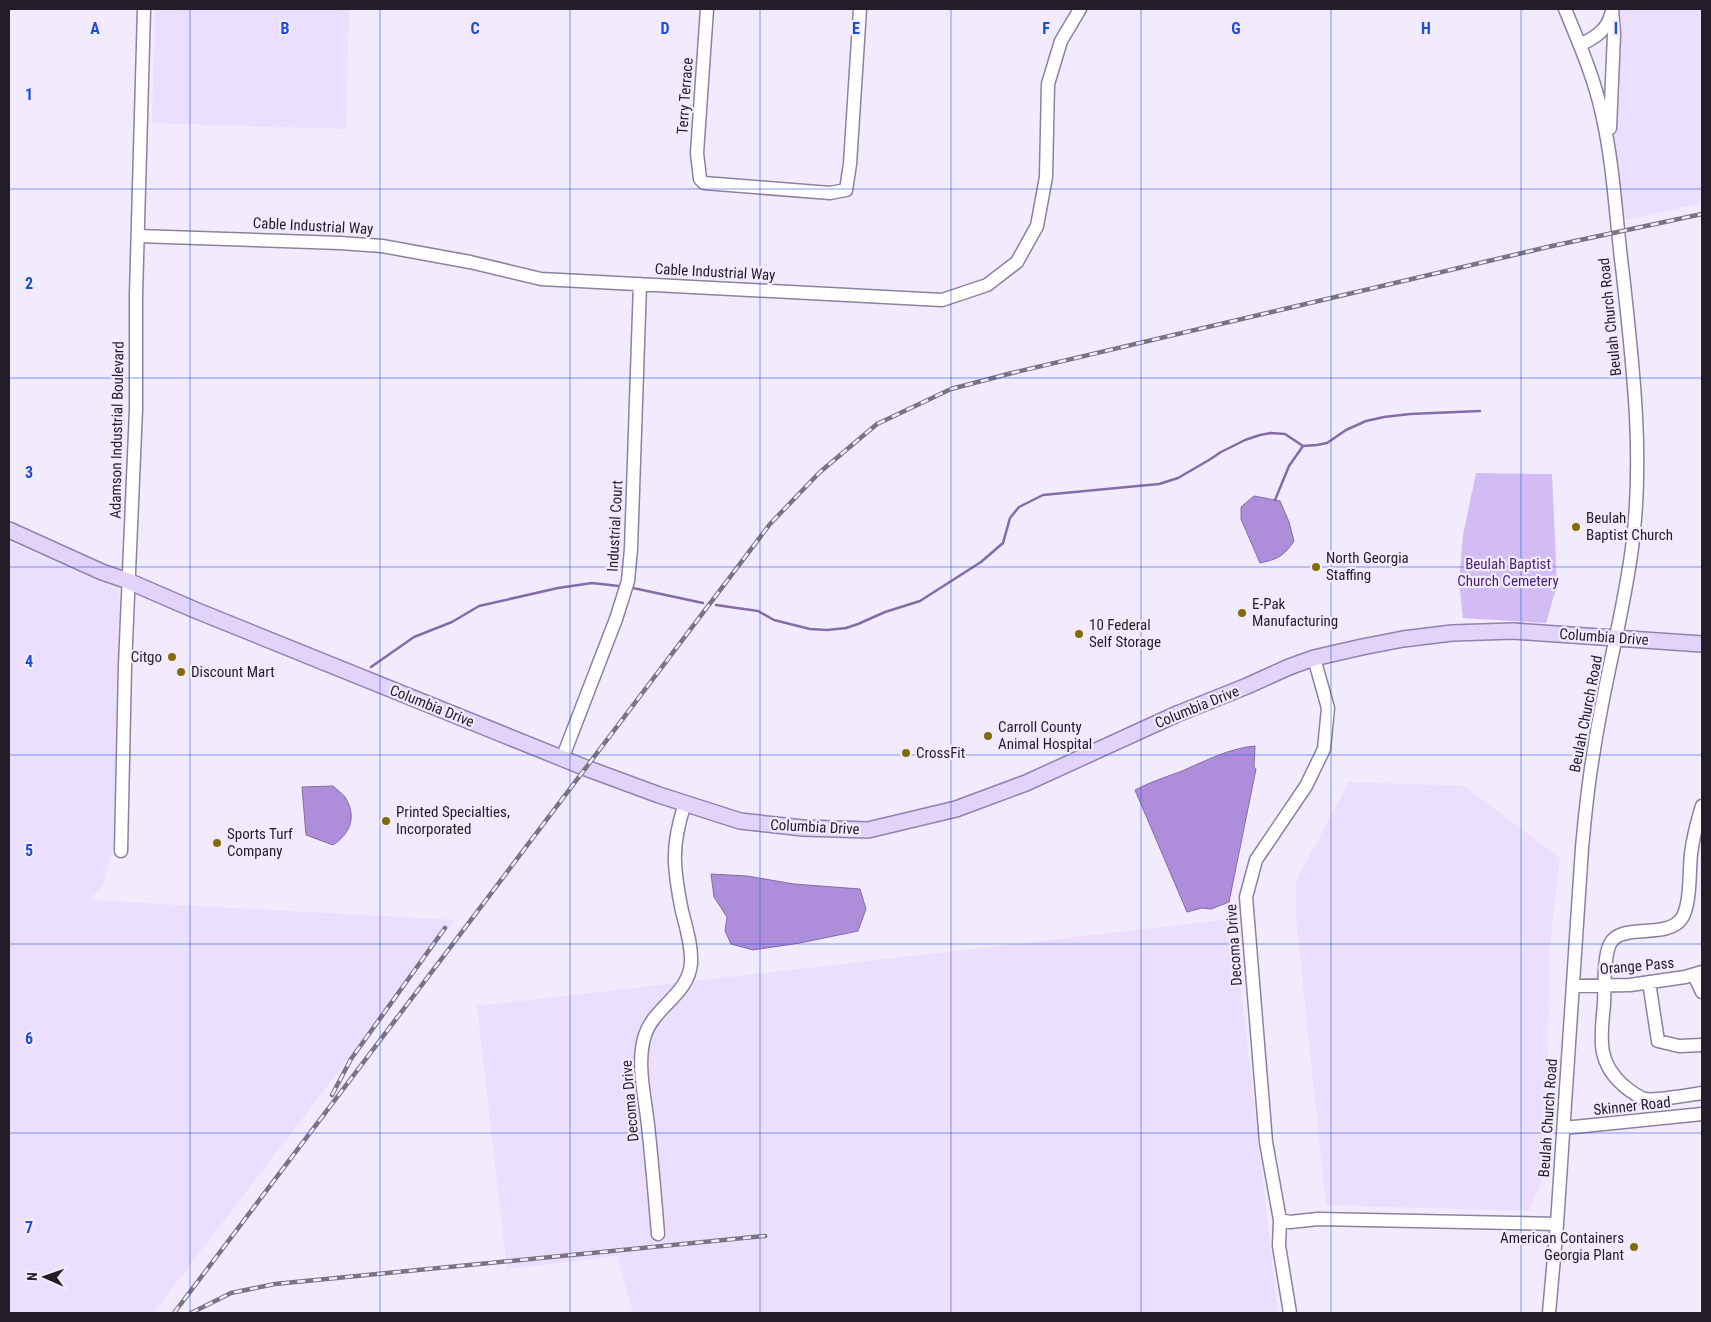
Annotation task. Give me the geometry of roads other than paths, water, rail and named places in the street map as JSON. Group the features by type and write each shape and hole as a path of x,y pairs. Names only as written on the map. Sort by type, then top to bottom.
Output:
{"main road":[{"name":"Columbia Drive","path":"9,530 65,557 128,580 195,610 562,759 740,821 803,828 868,830 956,809 1026,783 1177,714 1314,658 1370,645 1452,632 1513,631 1702,644"}],"street":[{"name":"Adamson Industrial Boulevard","path":"121,851 128,580 136,410 144,9"},
{"name":"Terry Terrace","path":"708,9 697,153 700,179 704,183 830,193 846,190 850,164 860,9"},
{"name":"Cable Industrial Way","path":"138,236 382,246 470,262 541,279 942,300 987,285 1017,262 1038,226 1046,177 1048,84 1061,41 1080,9"},
{"name":"Beulah Church Road","path":"1549,1313 1558,1224 1582,848 1594,749 1626,591 1632,546 1636,502 1637,431 1629,328 1609,153 1602,111 1580,45 1565,9"},
{"path":"1580,45 1594,38 1601,31 1610,19 1612,9"},
{"path":"1609,153 1614,34 1612,9"},
{"name":"Industrial Court","path":"562,759 616,619 628,582 631,549 640,284"},
{"name":"Decoma Drive","path":"1290,1313 1279,1246 1280,1220 1266,1142 1246,897 1256,860 1306,786 1324,750 1328,708 1314,658"},
{"name":"Decoma Drive","path":"658,1234 643,1082 642,1049 646,1032 655,1018 669,1004 687,980 691,963 689,939 674,864 674,845 678,823 685,803"},
{"path":"1702,806 1696,824 1691,852 1686,909 1681,920 1673,926 1620,934 1610,943 1606,967 1601,1041 1602,1054 1614,1077 1631,1092 1645,1099 1702,1093"},
{"path":"1698,974 1702,992"},
{"name":"Orange Pass","path":"1573,986 1605,986 1649,982 1698,974"},
{"path":"1649,982 1658,1041 1679,1046 1702,1044"},
{"name":"Skinner Road","path":"1564,1128 1702,1114"},
{"path":"1280,1220 1290,1222 1318,1220 1558,1224"}],"waterway":[{"path":"716,605 758,611 774,620 810,629 846,628 885,612 920,601 981,562 1003,543 1010,518 1019,507 1043,495 1159,484 1178,478 1221,452 1260,435 1271,433 1285,434 1303,446 1317,445 1327,443 1346,430 1366,421 1384,417 1480,411"},
{"path":"1275,500 1289,466 1303,446"},
{"path":"371,667 414,637 452,622 479,606 558,588 592,583 619,586"},
{"path":"633,588 703,603"}],"railway":[{"path":"174,1313 770,524 820,472 877,424 951,389 1012,373 1552,246 1702,214"},
{"path":"332,1095 351,1059 445,928"},
{"path":"191,1313 231,1293 275,1284 765,1236"}],"place":[{"name":"Beulah Baptist Church","path":"1576,527"},
{"name":"North Georgia Staffing","path":"1316,567"},
{"name":"E-Pak Manufacturing","path":"1242,613"},
{"name":"10 Federal Self Storage","path":"1079,634"},
{"name":"Citgo","path":"172,657"},
{"name":"Discount Mart","path":"181,672"},
{"name":"Carroll County Animal Hospital","path":"988,736"},
{"name":"CrossFit","path":"906,753"},
{"name":"Printed Specialties, Incorporated","path":"386,821"},
{"name":"Sports Turf Company","path":"217,843"},
{"name":"American Containers Georgia Plant","path":"1634,1247"}],"park label":[{"name":"Beulah Baptist Church Cemetery","path":"1508,572"}]}
